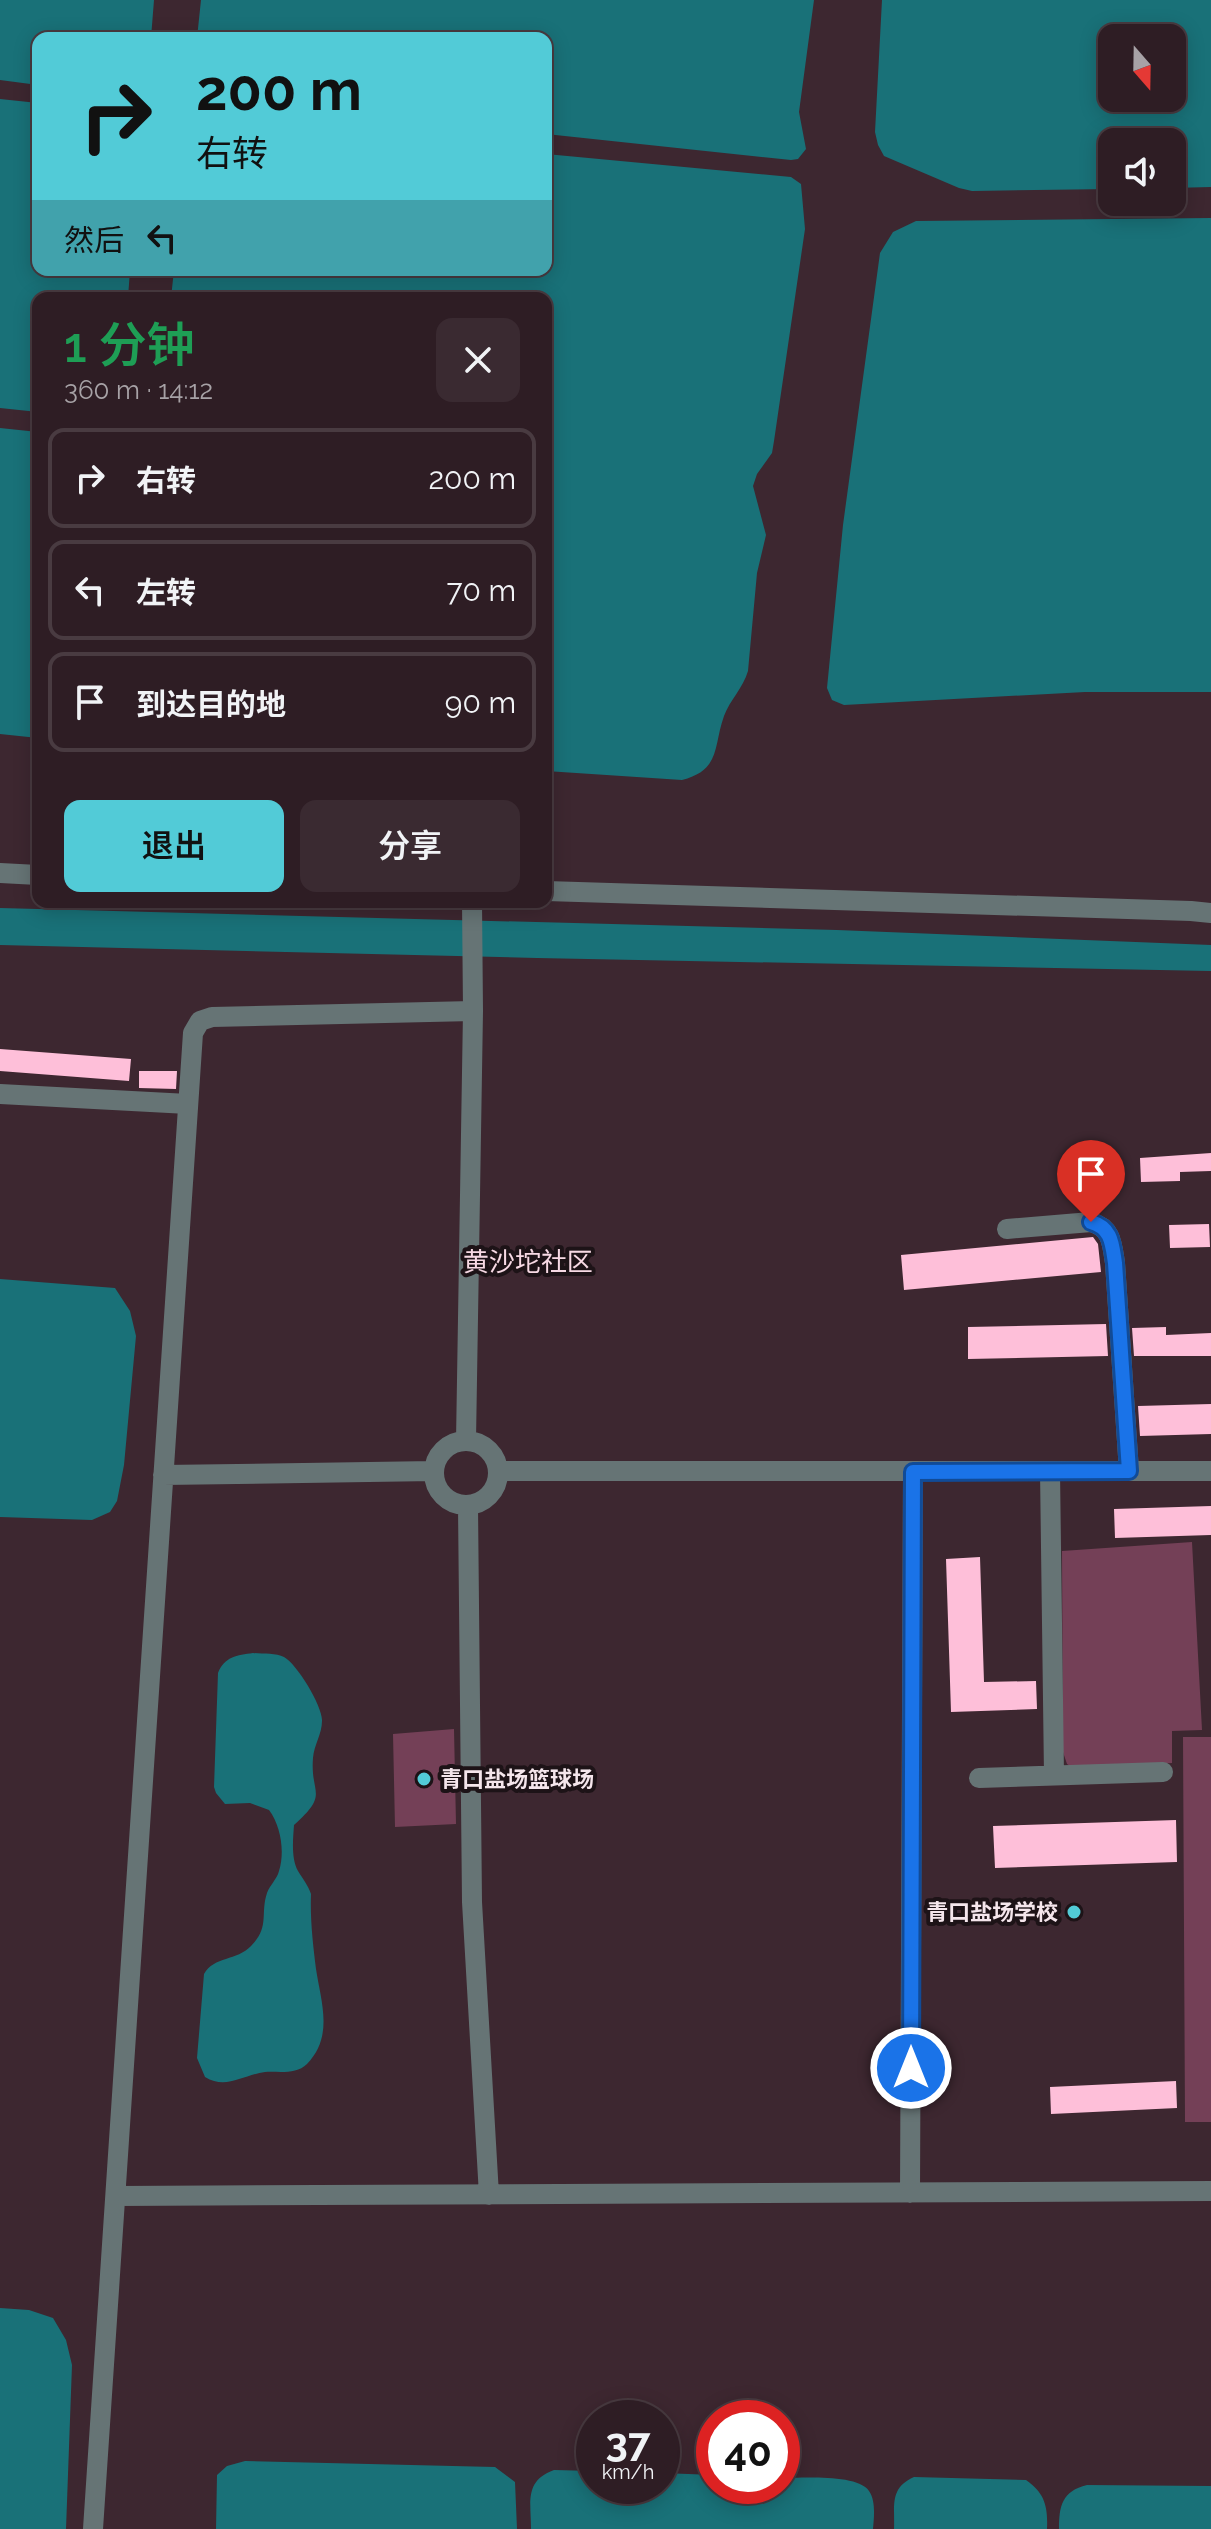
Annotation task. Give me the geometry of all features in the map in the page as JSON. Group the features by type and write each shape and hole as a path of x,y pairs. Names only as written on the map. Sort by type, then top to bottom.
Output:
{"street":[{"path":"0,873 32,875"},
{"path":"552,891 1211,913"},
{"path":"466,1441 472,908"},
{"path":"93,2529 193,1033 200,1021 212,1017 473,1011"},
{"path":"0,1094 188,1104"},
{"path":"1007,1229 1091,1222 1107,1231 1115,1263 1129,1471"},
{"path":"456,1442 485,1446 497,1462 499,1471 496,1488 491,1495 468,1506 450,1502 434,1480 441,1453 456,1442"},
{"path":"163,1475 434,1471"},
{"path":"499,1471 1211,1471"},
{"path":"1050,1471 1054,1775"},
{"path":"910,2193 913,1472"},
{"path":"468,1506 472,1902 489,2195"},
{"path":"979,1778 1163,1772"},
{"path":"117,2196 1211,2191"}],"shaded area":[{"path":"1192,1542 1202,1730 1172,1731 1172,1763 1073,1768 1067,1764 1063,1752 1062,1551"},
{"name":"青口盐场篮球场","path":"454,1729 456,1824 395,1827 393,1734"},
{"path":"1183,1737 1211,1737 1211,2122 1185,2122"}],"water":[{"path":"0,0 154,0 151,32 32,32 32,84 0,80"},
{"path":"201,0 814,0 799,112 806,149 798,159 791,160 552,135 552,32 198,32"},
{"path":"882,0 1211,0 1211,187 1186,188 1186,128 1098,128 1098,189 972,191 884,156 875,132"},
{"path":"0,99 32,102 32,276 130,276 128,292 32,292 32,411 0,408"},
{"path":"552,155 791,177 801,184 805,229 774,441 772,453 757,474 753,486 766,535 757,573 748,671 724,716 710,764 695,776 682,780 552,771 552,292 172,292 173,276 552,276"},
{"path":"1211,218 1211,692 1085,692 844,705 832,700 827,688 843,525 880,253 893,232 916,221"},
{"path":"0,428 32,431 32,737 0,734"},
{"path":"0,908 837,930 1211,945 1211,971 0,945"},
{"path":"0,1279 115,1288 130,1311 136,1336 124,1465 117,1501 110,1512 92,1520 0,1517"},
{"path":"253,1653 277,1655 289,1661 308,1686 321,1715 322,1726 313,1758 315,1799 294,1825 293,1849 298,1871 311,1894 312,1932 324,2018 320,2042 303,2067 220,2082 205,2077 197,2058 204,1974 214,1964 245,1951 261,1933 267,1893 278,1874 282,1856 279,1831 269,1810 250,1803 225,1804 214,1787 218,1673 227,1660"},
{"path":"0,2308 29,2310 53,2318 66,2340 72,2365 66,2529 0,2529"},
{"path":"245,2461 495,2467 515,2482 517,2529 216,2529 217,2475 227,2466"},
{"path":"554,2470 576,2471 576,2504 680,2504 680,2474 696,2474 696,2504 800,2504 800,2478 842,2479 869,2491 874,2504 873,2529 531,2529 531,2494 544,2475"},
{"path":"914,2477 1026,2480 1044,2501 1047,2529 894,2529 897,2492"},
{"path":"1087,2485 1211,2486 1211,2529 1059,2529 1060,2513 1067,2495"}],"building":[{"path":"0,1049 131,1059 129,1081 0,1071"},
{"path":"139,1071 177,1071 176,1089 139,1088"},
{"path":"1211,1153 1211,1171 1180,1172 1180,1181 1141,1182 1140,1158"},
{"path":"1209,1224 1210,1247 1170,1248 1169,1225"},
{"path":"1093,1237 1098,1244 1101,1272 904,1290 901,1255"},
{"path":"1106,1324 1108,1356 968,1359 968,1327"},
{"path":"1166,1327 1166,1335 1211,1333 1211,1356 1134,1356 1132,1328"},
{"path":"1211,1404 1211,1434 1140,1436 1138,1406"},
{"path":"1211,1506 1211,1535 1115,1538 1114,1509"},
{"path":"980,1557 984,1682 1036,1681 1037,1709 951,1712 946,1559"},
{"path":"1176,1820 1177,1862 995,1868 993,1826"},
{"path":"1176,2081 1177,2108 1051,2114 1050,2087"}],"place":[{"name":"青口盐场篮球场","path":"424,1779"},
{"name":"青口盐场学校","path":"1074,1912"}],"district":[{"name":"黄沙坨社区","path":"528,1262"}],"route":[{"path":"911,2068 913,1472 1129,1471 1115,1263 1107,1231 1091,1222"}]}
